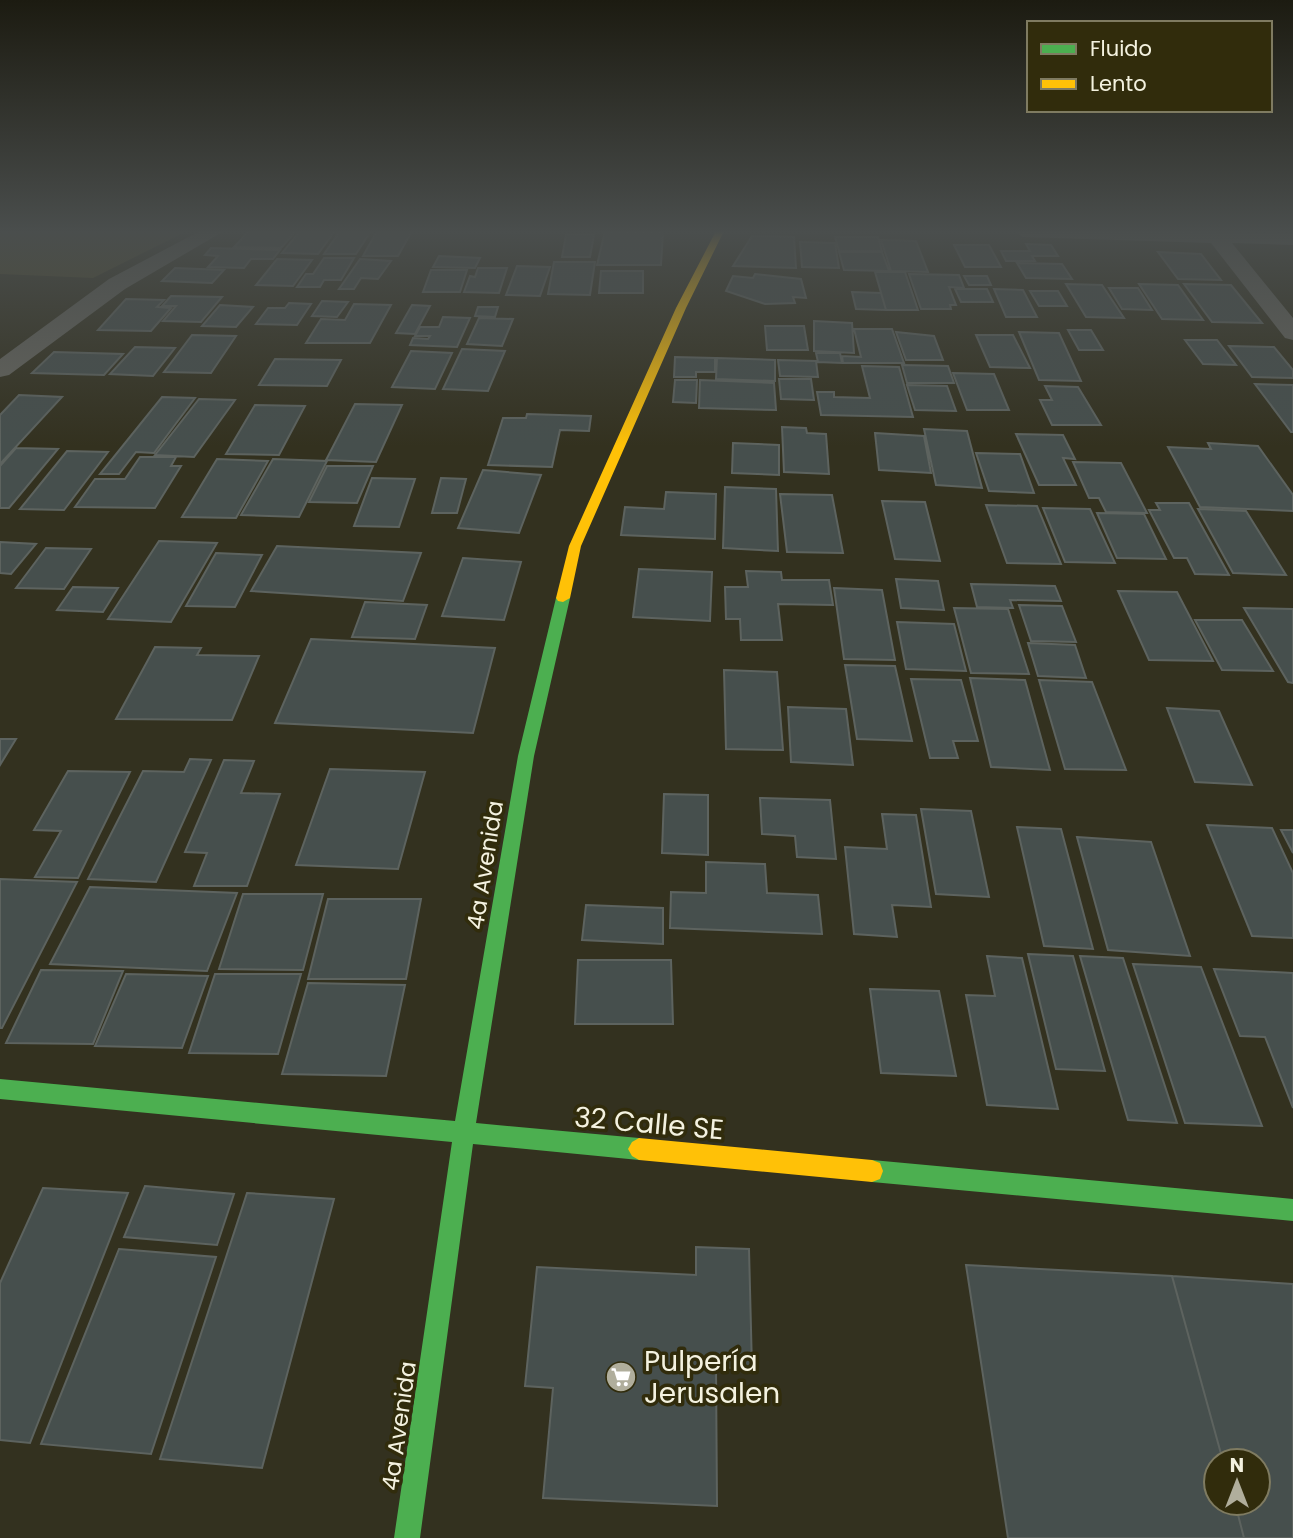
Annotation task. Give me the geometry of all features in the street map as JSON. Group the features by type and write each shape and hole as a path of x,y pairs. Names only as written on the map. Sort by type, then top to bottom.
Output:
{"street":[{"path":"0,370 91,303"},
{"name":"4a Avenida","path":"407,1538 464,1132 526,756 575,546 684,303"},
{"path":"1269,303 1293,333"},
{"name":"32 Calle SE","path":"0,1089 1293,1210"}],"building":[{"path":"123,303 161,303 157,307 171,308 151,331 98,330"},
{"path":"165,303 217,303 201,322 163,321 176,306 162,306"},
{"path":"289,303 311,304 297,325 256,324 268,308 285,308"},
{"path":"321,303 347,303 337,317 312,316"},
{"path":"855,303 884,303 886,310 856,309"},
{"path":"884,303 916,303 918,310 886,310"},
{"path":"919,303 955,303 956,305 950,305 951,309 921,309"},
{"path":"1000,303 1030,303 1037,317 1006,317"},
{"path":"1037,303 1065,303 1067,306 1039,306"},
{"path":"1077,303 1114,303 1124,318 1086,317"},
{"path":"1118,303 1147,303 1152,310 1122,309"},
{"path":"1151,303 1191,303 1203,320 1162,319"},
{"path":"1198,303 1245,303 1262,323 1212,322"},
{"path":"354,304 391,305 370,343 306,343 321,319 345,320"},
{"path":"220,305 253,307 236,327 202,326"},
{"path":"412,305 430,306 415,334 396,333"},
{"path":"478,307 498,307 495,317 475,316"},
{"path":"443,317 470,318 457,347 410,345 413,338 428,339 430,336 415,336 420,327 439,327"},
{"path":"479,318 513,319 502,346 467,344"},
{"path":"814,321 852,323 854,353 814,351"},
{"path":"765,326 804,326 808,350 767,350"},
{"path":"854,329 892,329 904,363 843,363 842,356 861,357"},
{"path":"1068,330 1091,330 1103,350 1079,350"},
{"path":"896,332 934,336 943,360 906,360"},
{"path":"1019,332 1059,333 1081,381 1039,380"},
{"path":"192,335 236,336 211,373 164,372"},
{"path":"976,335 1013,335 1030,368 990,367"},
{"path":"1185,340 1217,340 1236,365 1203,364"},
{"path":"1229,346 1274,347 1293,370 1293,378 1252,377"},
{"path":"135,347 175,348 153,376 110,374"},
{"path":"462,349 505,351 488,391 443,389"},
{"path":"411,351 452,353 435,389 392,387"},
{"path":"54,352 123,354 104,375 32,373"},
{"path":"816,353 840,353 842,363 818,362"},
{"path":"675,357 715,358 715,372 696,372 696,377 674,377"},
{"path":"717,358 775,360 775,381 716,379"},
{"path":"275,359 341,360 327,386 259,385"},
{"path":"778,360 816,361 818,377 780,376"},
{"path":"902,365 948,366 954,383 907,383"},
{"path":"862,366 899,367 913,417 821,415 817,392 834,392 834,397 870,398"},
{"path":"953,373 994,374 1009,410 967,410"},
{"path":"779,379 811,379 814,400 781,399"},
{"path":"675,380 697,380 696,403 673,402"},
{"path":"700,380 774,383 776,410 699,408"},
{"path":"1255,384 1293,385 1293,432 1291,432"},
{"path":"907,385 947,386 956,411 915,410"},
{"path":"1045,386 1078,387 1101,425 1052,425 1040,400 1052,400"},
{"path":"19,395 62,397 0,464 0,415"},
{"path":"162,397 195,398 154,453 136,452 119,474 100,474"},
{"path":"199,399 235,400 194,457 155,455"},
{"path":"355,404 402,405 376,462 326,460"},
{"path":"255,405 305,406 279,455 226,454"},
{"path":"527,414 591,416 589,431 560,430 552,467 488,465 503,418 526,418"},
{"path":"782,427 806,428 807,433 826,434 829,474 784,472"},
{"path":"924,429 967,431 982,488 936,485"},
{"path":"875,433 924,436 931,473 879,470"},
{"path":"1016,434 1063,435 1075,459 1063,458 1076,485 1039,485"},
{"path":"733,443 779,445 779,475 732,473"},
{"path":"1208,443 1258,446 1293,495 1293,511 1200,507 1168,447 1211,449"},
{"path":"16,448 58,449 9,508 0,508 0,466"},
{"path":"67,451 108,452 64,510 20,509"},
{"path":"976,453 1020,454 1034,493 989,491"},
{"path":"140,457 176,457 171,466 181,466 155,508 75,507 95,479 125,479"},
{"path":"217,459 268,461 236,518 182,517"},
{"path":"273,459 327,461 299,517 241,515"},
{"path":"1073,462 1121,463 1147,513 1106,512 1099,498 1089,498"},
{"path":"327,466 373,466 357,503 309,502"},
{"path":"483,470 541,475 519,533 458,528"},
{"path":"372,478 415,479 399,527 354,526"},
{"path":"441,478 466,479 457,513 432,513"},
{"path":"725,487 776,489 778,551 723,548"},
{"path":"666,492 716,494 715,539 621,535 625,507 664,509"},
{"path":"780,494 832,495 843,553 787,552"},
{"path":"882,501 925,502 940,561 895,559"},
{"path":"1156,503 1189,503 1229,575 1195,574 1187,558 1174,558 1149,510 1160,510"},
{"path":"986,505 1037,506 1061,564 1007,563"},
{"path":"1043,508 1090,509 1115,563 1065,562"},
{"path":"1198,509 1246,511 1286,575 1233,573"},
{"path":"1097,513 1144,514 1166,559 1117,558"},
{"path":"159,541 217,543 171,622 108,619"},
{"path":"0,542 36,544 11,574 0,573"},
{"path":"277,546 421,553 403,601 251,591"},
{"path":"46,548 91,549 64,589 16,588"},
{"path":"216,553 262,555 235,607 186,606"},
{"path":"463,558 521,562 504,620 442,616"},
{"path":"639,569 712,572 710,621 633,617"},
{"path":"746,571 781,572 782,580 829,580 833,605 778,604 782,640 741,640 740,619 726,619 725,587 748,587"},
{"path":"896,579 938,581 944,610 901,608"},
{"path":"971,584 1055,586 1061,601 1010,600 1013,608 977,607"},
{"path":"73,587 118,588 103,612 57,610"},
{"path":"834,588 882,590 895,660 844,659"},
{"path":"1118,591 1177,592 1213,661 1149,660"},
{"path":"365,602 427,605 415,639 352,637"},
{"path":"1019,605 1062,606 1076,642 1031,641"},
{"path":"954,608 1008,609 1029,674 971,673"},
{"path":"1244,608 1293,609 1293,683 1288,682"},
{"path":"1195,620 1242,620 1273,671 1222,670"},
{"path":"897,622 954,624 966,671 906,669"},
{"path":"311,639 495,648 473,733 275,723"},
{"path":"1028,643 1075,645 1086,678 1038,676"},
{"path":"155,647 201,648 197,655 259,656 232,720 116,719"},
{"path":"845,665 895,666 912,741 857,739"},
{"path":"724,670 777,672 783,750 726,749"},
{"path":"970,678 1025,680 1050,770 991,767"},
{"path":"911,679 961,680 978,741 953,741 958,758 930,758"},
{"path":"1039,680 1092,682 1126,770 1065,769"},
{"path":"788,707 846,709 853,765 791,762"},
{"path":"1167,708 1219,711 1252,785 1195,782"},
{"path":"0,739 16,739 0,765"},
{"path":"190,759 211,760 156,882 88,879 143,771 184,772"},
{"path":"224,760 254,761 241,793 280,794 247,886 194,886 207,853 185,852"},
{"path":"330,769 425,772 398,869 296,865"},
{"path":"68,771 130,772 78,878 35,877 61,831 34,830"},
{"path":"664,794 708,795 708,855 662,853"},
{"path":"760,798 830,800 836,859 797,857 795,836 762,834"},
{"path":"921,809 971,811 989,897 936,894"},
{"path":"882,814 916,815 931,907 892,905 897,937 854,934 845,847 887,849"},
{"path":"1207,825 1272,828 1293,873 1293,938 1252,936"},
{"path":"1017,827 1061,829 1093,949 1044,946"},
{"path":"1281,830 1293,830 1293,853"},
{"path":"1077,837 1151,842 1190,956 1108,950"},
{"path":"706,862 765,864 767,893 818,895 822,934 670,928 671,892 706,893"},
{"path":"0,879 77,882 2,1028 0,1028"},
{"path":"90,887 237,893 207,971 50,964"},
{"path":"243,894 323,894 303,970 219,969"},
{"path":"328,899 421,899 406,979 308,979"},
{"path":"586,905 663,908 663,944 582,940"},
{"path":"1028,954 1073,956 1105,1071 1056,1069"},
{"path":"987,956 1022,958 1058,1109 987,1105 966,995 995,996"},
{"path":"1080,956 1123,958 1177,1123 1128,1120"},
{"path":"578,960 671,960 673,1024 575,1024"},
{"path":"1133,964 1201,967 1262,1126 1185,1123"},
{"path":"1214,969 1293,973 1293,1108 1265,1037 1240,1036"},
{"path":"41,970 123,971 93,1044 6,1043"},
{"path":"126,974 208,976 182,1048 95,1046"},
{"path":"215,974 301,974 278,1054 189,1053"},
{"path":"308,983 405,985 386,1076 282,1074"},
{"path":"870,989 939,991 956,1076 881,1073"},
{"path":"145,1186 234,1194 217,1245 124,1237"},
{"path":"43,1188 128,1193 30,1443 0,1440 0,1283"},
{"path":"247,1193 334,1199 262,1468 160,1459"},
{"name":"Pulpería Jerusalen","path":"696,1247 749,1249 752,1369 716,1367 717,1506 543,1498 553,1388 525,1386 537,1267 696,1275"},
{"path":"119,1249 216,1257 151,1454 41,1444"},
{"path":"966,1265 1172,1276 1219,1447 1202,1447 1202,1517 1239,1517 1244,1538 1008,1538"},
{"path":"1172,1276 1293,1284 1293,1538 1244,1538 1239,1517 1272,1517 1272,1447 1219,1447"}],"traffic: fast":[{"path":"407,1538 464,1132 526,756 563,598"},
{"path":"0,1089 639,1149"},
{"path":"872,1171 1293,1210"}],"traffic: slow":[{"path":"563,598 575,546 684,303"},
{"path":"639,1149 872,1171"}],"place":[{"name":"Pulpería Jerusalen","path":"621,1377"}]}
